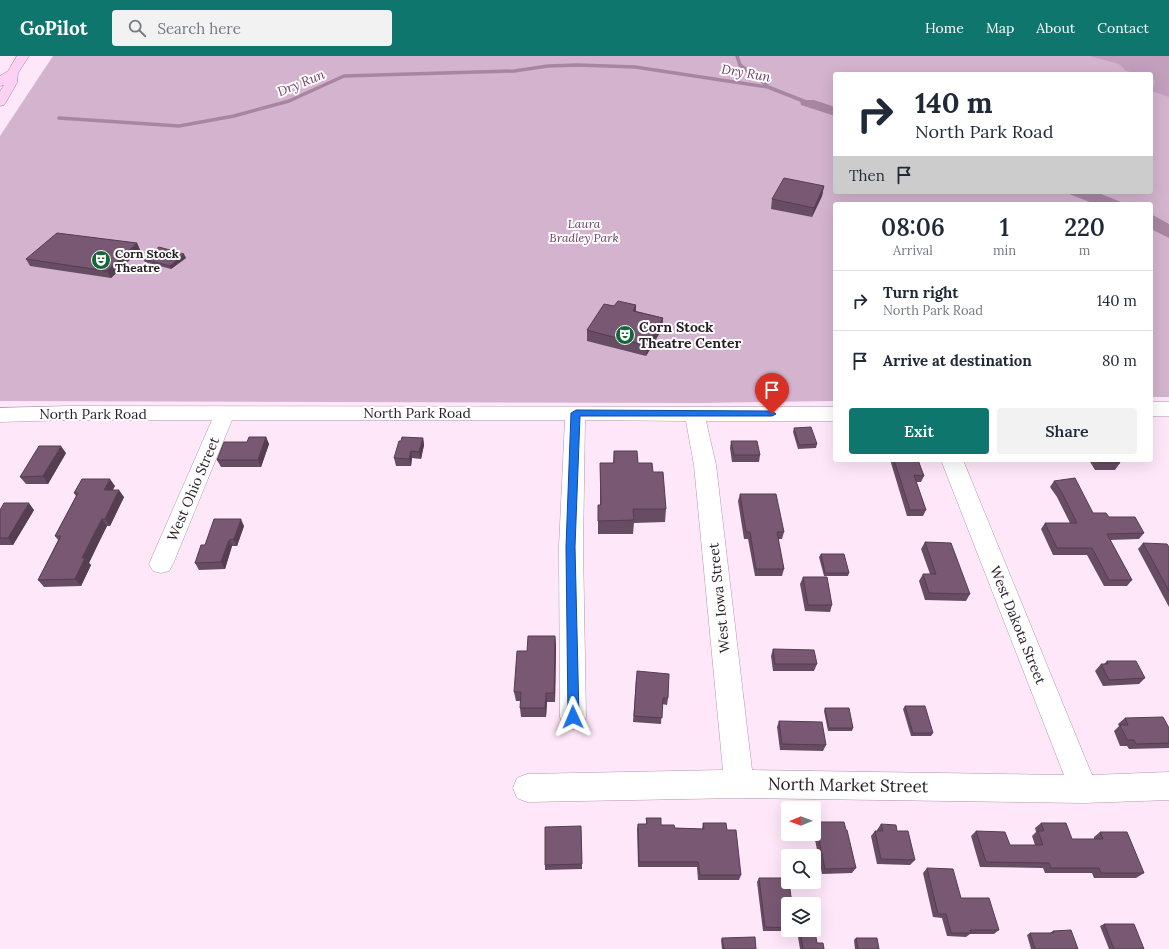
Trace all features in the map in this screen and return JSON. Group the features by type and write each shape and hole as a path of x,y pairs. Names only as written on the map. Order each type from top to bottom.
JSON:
{"main road":[{"path":"0,82 12,73 21,59"},
{"path":"0,102 11,83 12,73"}],"street":[{"path":"1153,410 1169,409"},
{"name":"North Park Road","path":"1,417 70,413 833,414"},
{"path":"573,717 571,547 576,413"},
{"name":"West Iowa Street","path":"694,413 705,465 739,784"},
{"name":"West Ohio Street","path":"161,564 225,414"},
{"name":"West Dakota Street","path":"953,462 1084,790"},
{"name":"North Market Street","path":"527,788 739,784 1084,790 1169,786"}],"green space":[{"name":"Laura Bradley Park","path":"53,56 1169,56 1169,397 1153,397 1153,202 833,202 833,401 699,403 0,401 0,136"}],"shaded area":[{"path":"1090,56 1169,56 1169,97 1153,91 1155,81 1153,80 1153,72 1126,71 1119,64"},
{"name":"Dry Run","path":"800,100 814,100 833,106 833,115 801,105"},
{"path":"1069,194 1101,194 1121,202 1090,202"},
{"path":"1153,215 1169,224 1169,238 1153,230"}],"building":[{"path":"784,178 824,186 814,208 772,199"},
{"path":"57,233 137,243 107,271 26,259"},
{"path":"159,247 184,254 170,266 143,259"},
{"name":"Corn Stock Theatre Center","path":"618,301 636,305 633,311 663,318 647,346 587,330 604,304 614,306"},
{"path":"811,427 817,444 799,445 794,428"},
{"path":"249,437 266,437 258,460 217,460 224,442 247,442"},
{"path":"402,437 423,438 419,452 411,451 409,459 394,458 399,441 401,441"},
{"path":"731,441 757,441 760,455 734,455"},
{"path":"39,446 61,446 43,476 20,477"},
{"path":"614,451 637,451 638,463 652,463 653,472 663,472 666,509 633,509 634,520 598,521 598,505 601,505 600,463 614,463"},
{"path":"895,462 919,462 924,476 914,475 926,510 910,510"},
{"path":"1099,462 1120,463 1099,463"},
{"path":"1075,478 1093,513 1106,513 1109,517 1135,517 1144,533 1107,534 1132,580 1109,580 1092,548 1057,548 1045,523 1077,523 1061,491 1054,481"},
{"path":"82,479 110,479 104,490 119,490 105,519 102,519 82,558 85,558 75,579 38,580 61,536 55,536 78,493 74,493"},
{"path":"740,494 776,494 784,532 777,532 784,569 756,569 750,532 746,532"},
{"path":"4,503 29,503 8,538 0,538 0,510"},
{"path":"214,519 241,519 234,539 229,540 221,562 195,563 201,545 205,545"},
{"path":"925,542 951,543 970,594 929,593 923,574 936,574"},
{"path":"1143,543 1167,544 1169,547 1169,591"},
{"path":"821,554 844,554 849,573 825,573"},
{"path":"803,577 827,577 832,605 808,605"},
{"path":"528,636 555,636 554,693 546,693 545,708 520,708 521,692 514,692 517,651 527,651"},
{"path":"773,649 814,650 817,664 775,664"},
{"path":"1107,661 1136,661 1145,678 1109,680 1101,664 1108,664"},
{"path":"637,671 669,674 668,698 663,698 662,718 634,716"},
{"path":"905,706 925,706 933,733 913,733"},
{"path":"825,708 849,708 853,728 829,728"},
{"path":"1163,717 1169,728 1169,743 1136,744 1134,740 1127,740 1120,725 1128,725 1125,718"},
{"path":"779,721 822,722 826,745 782,744"},
{"path":"646,818 661,818 661,825 674,825 675,828 704,829 703,823 726,823 727,830 736,830 741,875 700,875 698,862 639,862 638,824 647,824"},
{"path":"821,822 844,822 856,868 825,869 819,841 821,841"},
{"path":"1041,823 1066,823 1072,839 1103,839 1100,832 1127,832 1144,873 1101,873 1099,868 1051,868 1049,863 986,862 976,831 1005,832 1010,845 1043,845 1038,831 1044,831"},
{"path":"881,824 896,825 897,831 908,831 915,860 881,859 875,831 883,831"},
{"path":"581,826 582,864 545,865 545,827"},
{"path":"927,868 953,869 961,898 989,898 999,930 970,930 971,933 951,933 946,914 938,914"},
{"path":"759,878 781,878 781,889 790,889 791,897 781,897 781,928 765,927"},
{"path":"1104,924 1134,924 1144,949 1114,949"},
{"path":"1071,930 1078,949 1035,949 1030,933 1054,933 1053,931"},
{"path":"755,937 756,949 724,949 722,938"},
{"path":"801,937 816,937 817,943 823,943 824,949 803,949"},
{"path":"856,938 877,938 879,949 858,949"}],"waterway":[{"path":"737,56 740,65 767,85"},
{"name":"Dry Run","path":"59,118 179,126 234,116 289,101 344,76 514,71 548,66 578,65 635,67 768,87 806,102"}],"place":[{"name":"Corn Stock Theatre","path":"101,260"},
{"name":"Corn Stock Theatre Center","path":"625,335"}],"route":[{"path":"573,717 571,547 576,413 772,414"}]}
